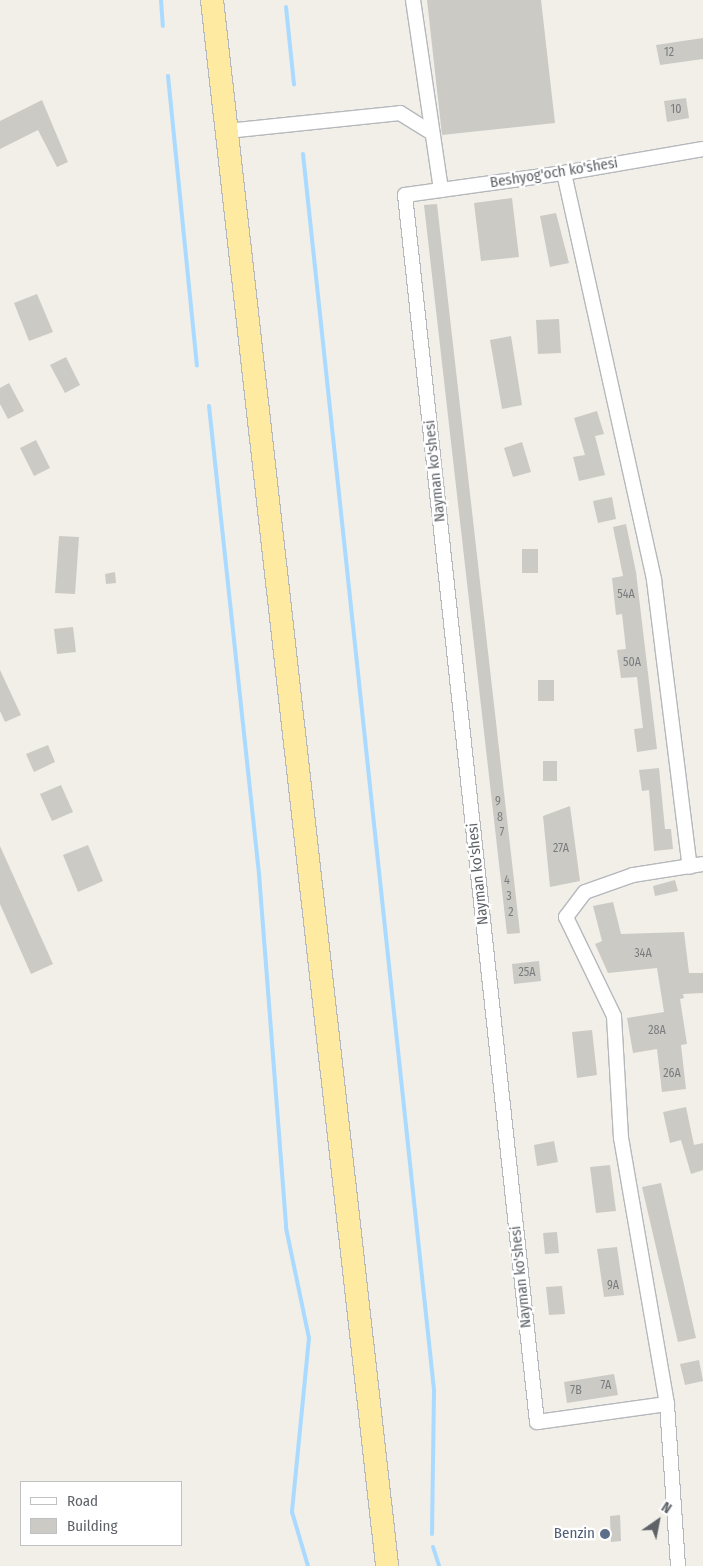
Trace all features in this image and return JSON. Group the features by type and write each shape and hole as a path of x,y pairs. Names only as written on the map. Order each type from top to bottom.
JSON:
{"highway":[{"path":"212,0 386,1566"}],"street":[{"path":"413,0 441,190"},
{"path":"227,131 400,112 432,133"},
{"name":"Beshyog'och ko'shesi","path":"406,195 564,173 703,149"},
{"path":"564,173 654,580 697,866 633,875 585,892 566,917 614,1016 621,1138 668,1404 678,1566"},
{"name":"Nayman ko'shesi","path":"406,195 537,1422 668,1404"}],"building":[{"path":"427,0 541,0 555,123 442,135"},
{"path":"703,38 703,59 660,65 656,45"},
{"path":"686,98 689,118 667,122 664,101"},
{"path":"42,100 68,162 57,167 38,130 0,149 0,121"},
{"path":"512,198 519,257 481,261 474,203"},
{"path":"437,204 520,933 507,934 424,205"},
{"path":"556,213 569,263 550,267 540,216"},
{"path":"37,294 53,332 29,341 14,303"},
{"path":"559,319 561,353 538,354 536,320"},
{"path":"511,336 522,405 502,409 490,340"},
{"path":"66,357 80,385 65,393 50,365"},
{"path":"9,383 24,411 8,419 0,404 0,388"},
{"path":"597,411 604,434 595,436 605,475 579,481 573,457 585,455 574,418"},
{"path":"36,440 50,468 34,476 20,448"},
{"path":"522,442 531,472 513,477 504,448"},
{"path":"612,497 616,519 598,523 593,501"},
{"path":"626,524 636,572 657,749 637,752 634,729 643,728 637,677 621,678 617,650 626,649 622,614 616,615 612,578 623,576 613,527"},
{"path":"59,536 79,537 75,594 55,593"},
{"path":"522,549 538,549 538,573 522,573"},
{"path":"115,572 116,583 106,584 105,574"},
{"path":"73,627 76,652 57,654 54,629"},
{"path":"0,670 21,715 5,722 0,711"},
{"path":"538,680 554,680 554,701 538,701"},
{"path":"48,745 55,762 34,772 26,754"},
{"path":"543,761 557,761 557,781 543,781"},
{"path":"659,768 665,829 671,829 673,849 654,851 649,790 642,791 639,770"},
{"path":"61,785 73,812 52,821 40,794"},
{"path":"570,806 580,881 550,887 543,816"},
{"path":"88,845 103,881 78,892 63,855"},
{"path":"0,846 53,964 31,974 0,904"},
{"path":"675,880 678,891 655,896 653,886"},
{"path":"613,902 621,934 684,932 689,973 703,973 703,993 683,994 684,998 680,999 687,1044 681,1045 686,1089 662,1092 657,1049 633,1053 627,1018 664,1012 657,968 608,973 595,944 602,941 593,906"},
{"path":"539,961 541,981 514,984 512,964"},
{"path":"592,1030 597,1075 577,1078 572,1032"},
{"path":"686,1107 694,1145 703,1143 703,1170 691,1174 681,1140 670,1143 663,1112"},
{"path":"554,1141 558,1162 537,1166 534,1145"},
{"path":"610,1165 616,1211 596,1213 590,1167"},
{"path":"661,1183 696,1338 678,1342 642,1187"},
{"path":"557,1232 559,1253 545,1254 543,1233"},
{"path":"617,1247 624,1295 604,1297 597,1249"},
{"path":"562,1286 565,1314 549,1315 546,1287"},
{"path":"699,1360 703,1381 685,1385 680,1364"},
{"path":"614,1374 618,1395 567,1403 564,1382"},
{"path":"620,1515 621,1541 611,1542 610,1516"}],"waterway":[{"path":"161,0 163,26"},
{"path":"286,7 294,85"},
{"path":"168,76 197,366"},
{"path":"303,154 434,1391 432,1534"},
{"path":"209,406 259,874 286,1228 309,1338 292,1512 308,1566"},
{"path":"433,1547 439,1566"}],"place":[{"name":"Benzin","path":"605,1534"}]}
